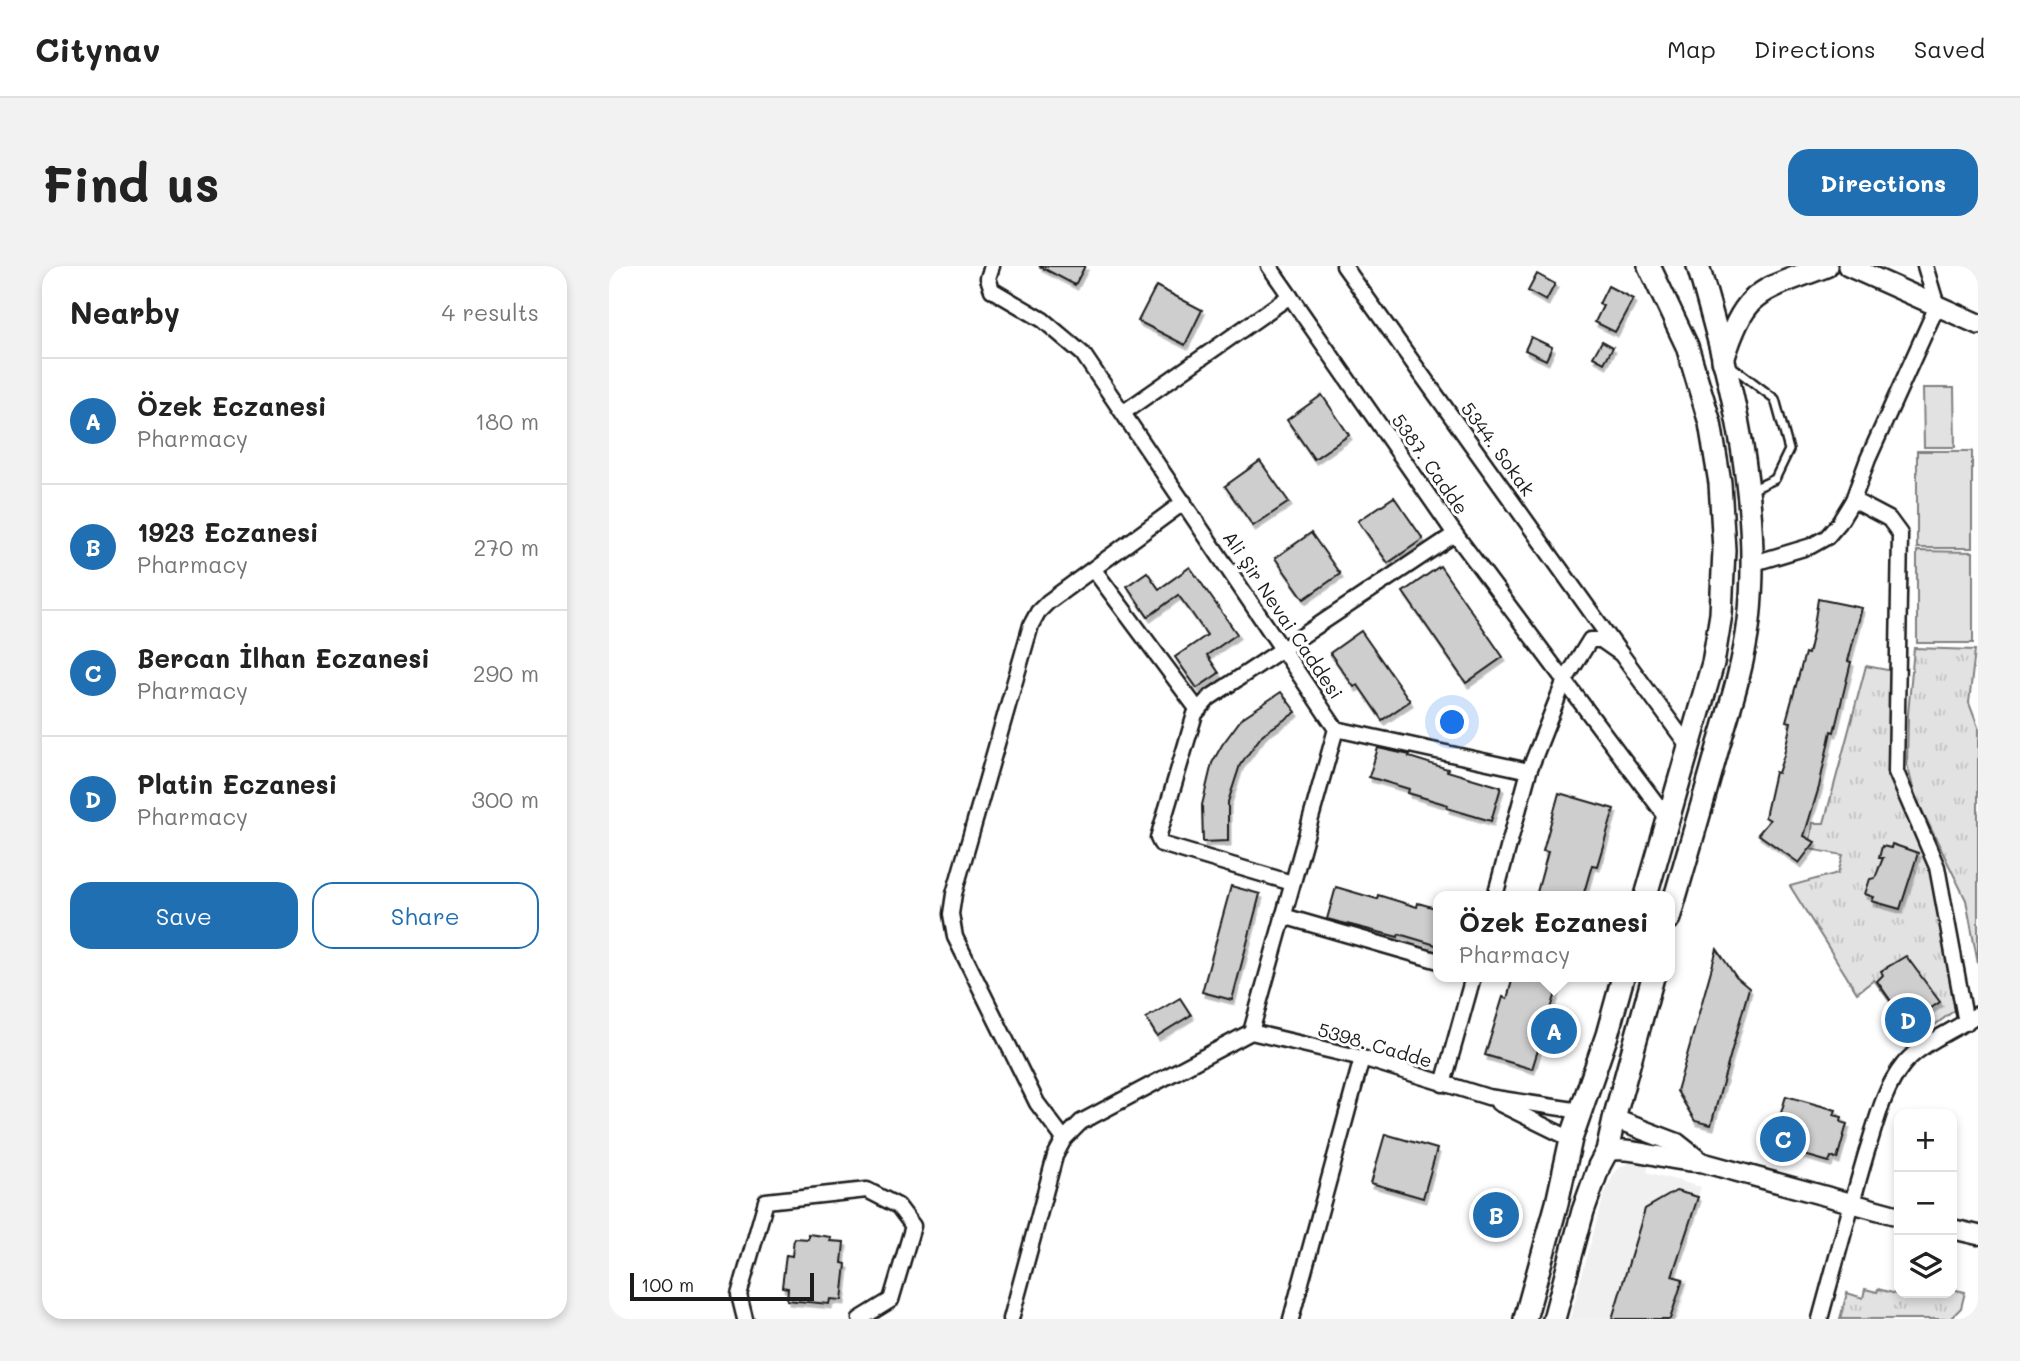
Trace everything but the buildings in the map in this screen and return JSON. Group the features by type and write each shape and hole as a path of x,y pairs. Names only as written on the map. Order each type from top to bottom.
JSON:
{"main road":[{"path":"1675,897 1740,673 1749,621 1749,491 1741,437 1698,266"},
{"path":"1723,360 1734,327 1754,297 1779,283 1826,266"},
{"path":"1848,266 1978,324"},
{"path":"1647,891 1707,686 1718,637 1724,569 1723,508 1712,436 1699,383 1682,334 1653,270"},
{"path":"1525,1319 1557,1203 1571,1139 1607,1035 1622,982"},
{"path":"1554,1319 1583,1211 1607,1151 1652,982"},
{"path":"1581,1111 1614,1119"},
{"path":"1571,1139 1587,1149 1607,1151"}],"street":[{"name":"Ali Şir Nevai Caddesi","path":"992,266 988,278 992,290 1043,320 1083,354 1336,729 1251,1032"},
{"name":"5387. Cadde","path":"1269,266 1455,534 1668,820"},
{"name":"5344. Sokak","path":"1344,266 1689,747"},
{"path":"1751,564 1811,546 1827,537 1853,500 1868,459 1937,306 1925,266"},
{"path":"1124,412 1290,296"},
{"path":"1820,1319 1851,1204 1881,1108 1903,1065 1914,1054 1972,1019 1937,867 1896,772 1900,534 1889,519 1853,500"},
{"path":"1064,1139 1037,1103 955,937 951,914 954,894 1031,625 1038,612 1184,502"},
{"path":"1292,884 1161,844 1158,838 1191,724 1198,710 1209,698 1455,534"},
{"path":"1094,570 1198,710"},
{"path":"1496,891 1529,771 1564,682 1590,640 1601,640 1621,654"},
{"path":"1336,729 1529,771"},
{"path":"1283,916 1433,959"},
{"path":"1443,1084 1472,982"},
{"path":"1011,1319 1055,1156 1064,1139 1081,1122 1251,1032"},
{"name":"5398. Cadde","path":"1251,1032 1362,1058 1488,1097 1581,1111"},
{"path":"1291,1319 1362,1058"},
{"name":"5398. Cadde","path":"1488,1097 1571,1139"},
{"path":"1614,1119 1677,1143 1701,1162"},
{"path":"1607,1151 1626,1151 1683,1162 1701,1162 1894,1215"},
{"path":"745,1319 739,1295 766,1201 867,1190 898,1206 913,1226 891,1300 860,1319"},
{"path":"1957,1230 1978,1236"}],"lane":[{"path":"1723,360 1775,399 1790,450 1775,479 1749,491"}],"shaded area":[{"path":"1630,1162 1649,1165 1647,1172 1701,1187 1673,1276 1689,1280 1678,1319 1570,1319 1604,1195 1615,1171"}],"green space":[{"path":"1923,388 1954,388 1955,447 1924,447"},
{"path":"1917,451 1972,451 1972,548 1917,548"},
{"path":"1917,551 1973,552 1973,643 1917,643"},
{"path":"1914,648 1975,650 1969,703 1978,727 1978,964 1966,900 1915,796 1907,764"},
{"path":"1866,666 1893,671 1892,771 1899,797 1929,862 1955,1010 1917,1038 1874,980 1857,993 1790,886 1838,873 1843,855 1809,849 1813,823 1824,823"},
{"path":"1865,1289 1877,1292 1878,1289 1894,1293 1894,1298 1957,1298 1957,1290 1965,1292 1961,1308 1950,1319 1840,1319 1847,1293 1863,1298"}],"place":[{"name":"Platin Eczanesi","path":"1908,1020"},
{"name":"Özek Eczanesi","path":"1554,1031"},
{"name":"Bercan İlhan Eczanesi","path":"1783,1139"},
{"name":"1923 Eczanesi","path":"1496,1215"}]}
